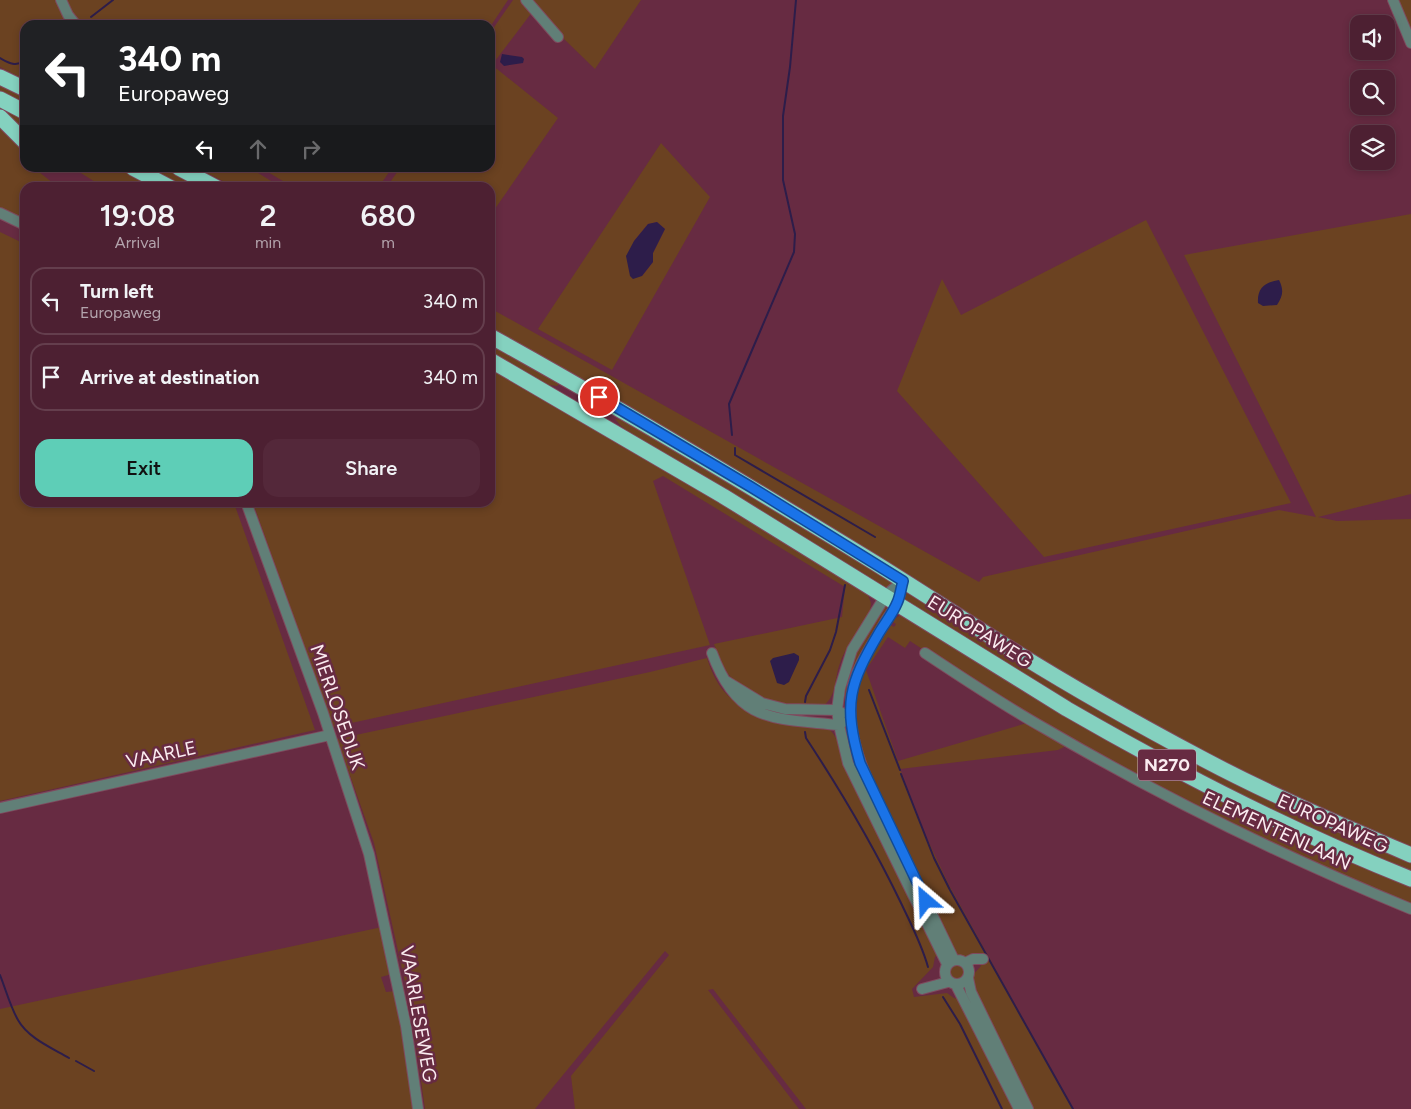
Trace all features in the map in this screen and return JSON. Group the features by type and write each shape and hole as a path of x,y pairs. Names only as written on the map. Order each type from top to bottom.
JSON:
{"highway":[{"path":"0,77 20,87"},
{"path":"0,99 20,109"},
{"path":"0,117 20,137"},
{"path":"141,172 160,182"},
{"path":"186,172 205,182"},
{"name":"EUROPAWEG","path":"495,339 734,477 1011,650 1158,735 1314,814 1411,855"},
{"name":"EUROPAWEG","path":"495,363 679,469 1067,709 1159,761 1273,819 1411,879"}],"street":[{"path":"62,0 72,20"},
{"path":"526,0 558,37"},
{"path":"1393,0 1411,43"},
{"path":"0,213 20,223"},
{"name":"MIERLOSEDIJK","path":"248,507 330,735 369,854 385,926"},
{"path":"903,581 892,599 861,663 852,693 850,716 853,741 860,763 950,972 965,982 967,970"},
{"path":"892,599 852,650 845,670 837,710 848,763 1018,1109"},
{"path":"712,653 724,680 734,695 757,713 778,718 839,725 850,716"},
{"name":"ELEMENTENLAAN","path":"925,653 1042,727 1198,813 1328,874 1411,909"},
{"path":"724,680 762,703 784,709 837,710 850,716"},
{"name":"VAARLE","path":"0,808 330,735"},
{"name":"VAARLESEWEG","path":"385,926 406,1026 418,1109"},
{"path":"950,972 960,960 967,970 971,992 1028,1109"}],"shaded area":[{"path":"0,0 508,0 495,20 20,20 20,77 0,67"},
{"path":"513,0 641,0 595,69 564,39 536,7 495,61 495,26"},
{"path":"1397,0 1411,0 1411,34"},
{"path":"502,54 522,57 524,59 523,63 504,66 500,62"},
{"path":"495,67 558,118 495,209 495,182 390,182 397,172 495,172"},
{"path":"0,79 20,89 20,105 0,95"},
{"path":"0,107 20,117 20,132 0,113"},
{"path":"0,119 20,142 20,172 39,172 52,182 20,182 20,218 0,208"},
{"path":"661,143 710,197 612,370 538,329","holes":["657,222 665,229 653,253 653,262 642,276 634,241 648,224"]},
{"path":"79,172 126,172 146,182 95,182"},
{"path":"150,172 180,172 200,182 170,182"},
{"path":"204,172 257,172 273,182 225,182"},
{"path":"268,172 389,172 382,182 285,182"},
{"path":"1411,214 1411,494 1318,517 1337,521 1411,519 1411,848 1258,779 1171,735 1062,672 706,452 495,330 495,311 979,582 983,577 1279,510 1316,517 1184,255"},
{"path":"1146,220 1291,503 1044,557 897,391 942,279 961,315"},
{"path":"657,222 665,229 653,253 653,262 642,276 633,279 630,276 626,256 634,241 648,224"},
{"path":"0,232 20,242 20,507 235,507 315,730 0,801"},
{"path":"1279,280 1282,293 1277,305 1263,306 1258,303 1259,293 1263,287 1270,282"},
{"path":"495,342 559,384 557,386 544,383 542,385 495,358"},
{"path":"495,371 703,492 868,595 871,603 870,611 842,658 833,692 828,702 824,705 775,705 737,684 721,662 714,644 842,617 845,587 663,476 653,481 710,645 333,727 254,507 495,507"},
{"path":"615,419 631,423 893,582 887,591 627,434 627,431"},
{"path":"906,592 997,650 1411,860 1411,874 1335,842 1120,734 901,600"},
{"path":"883,606 887,608 860,654 846,696 843,696 852,660"},
{"path":"899,616 905,616 1026,692 1182,782 1279,828 1411,886 1411,906 1184,803 971,681 910,641 905,648 888,637 866,670 898,761 1027,723 1068,745 1058,750 900,769 923,830 949,885 1073,1109 1030,1109 971,987 972,976 981,966 975,957 964,958 957,955 877,798 856,737 855,693 863,666 889,624 894,627 896,624 891,621"},
{"path":"794,653 799,656 799,660 789,682 784,685 777,683 770,661 773,658"},
{"path":"707,658 711,670 722,689 728,696 744,707 788,725 824,727 834,735 850,777 939,953 935,957 933,967 912,989 914,997 947,993 959,999 1017,1109 806,1109 713,989 708,990 799,1109 575,1109 571,1076 669,955 665,951 535,1109 425,1109 411,1009 374,843 337,739"},
{"path":"382,927 392,974 381,977 386,992 396,991 417,1109 0,1109 0,1009"},
{"path":"953,965 959,965 964,970 962,979 953,981 948,976 948,970"}],"waterway":[{"path":"91,17 113,0"},
{"path":"732,435 729,404 794,252 795,234 783,180 783,116 796,0"},
{"path":"0,58 9,63 20,63"},
{"path":"735,448 735,455 875,537"},
{"path":"805,702 806,696 830,650 836,632 845,585"},
{"path":"869,690 900,770"},
{"path":"805,732 806,738 844,798 879,860 916,935 928,967"},
{"path":"901,774 934,858 950,890 1073,1109"},
{"path":"0,975 13,1009 22,1026 41,1042 69,1058"},
{"path":"943,997 960,1024 1002,1109"},
{"path":"76,1061 94,1071"}],"route":[{"path":"599,397 751,487 903,581 898,603 861,663 852,693 850,716 853,741 860,763 926,901"}]}
